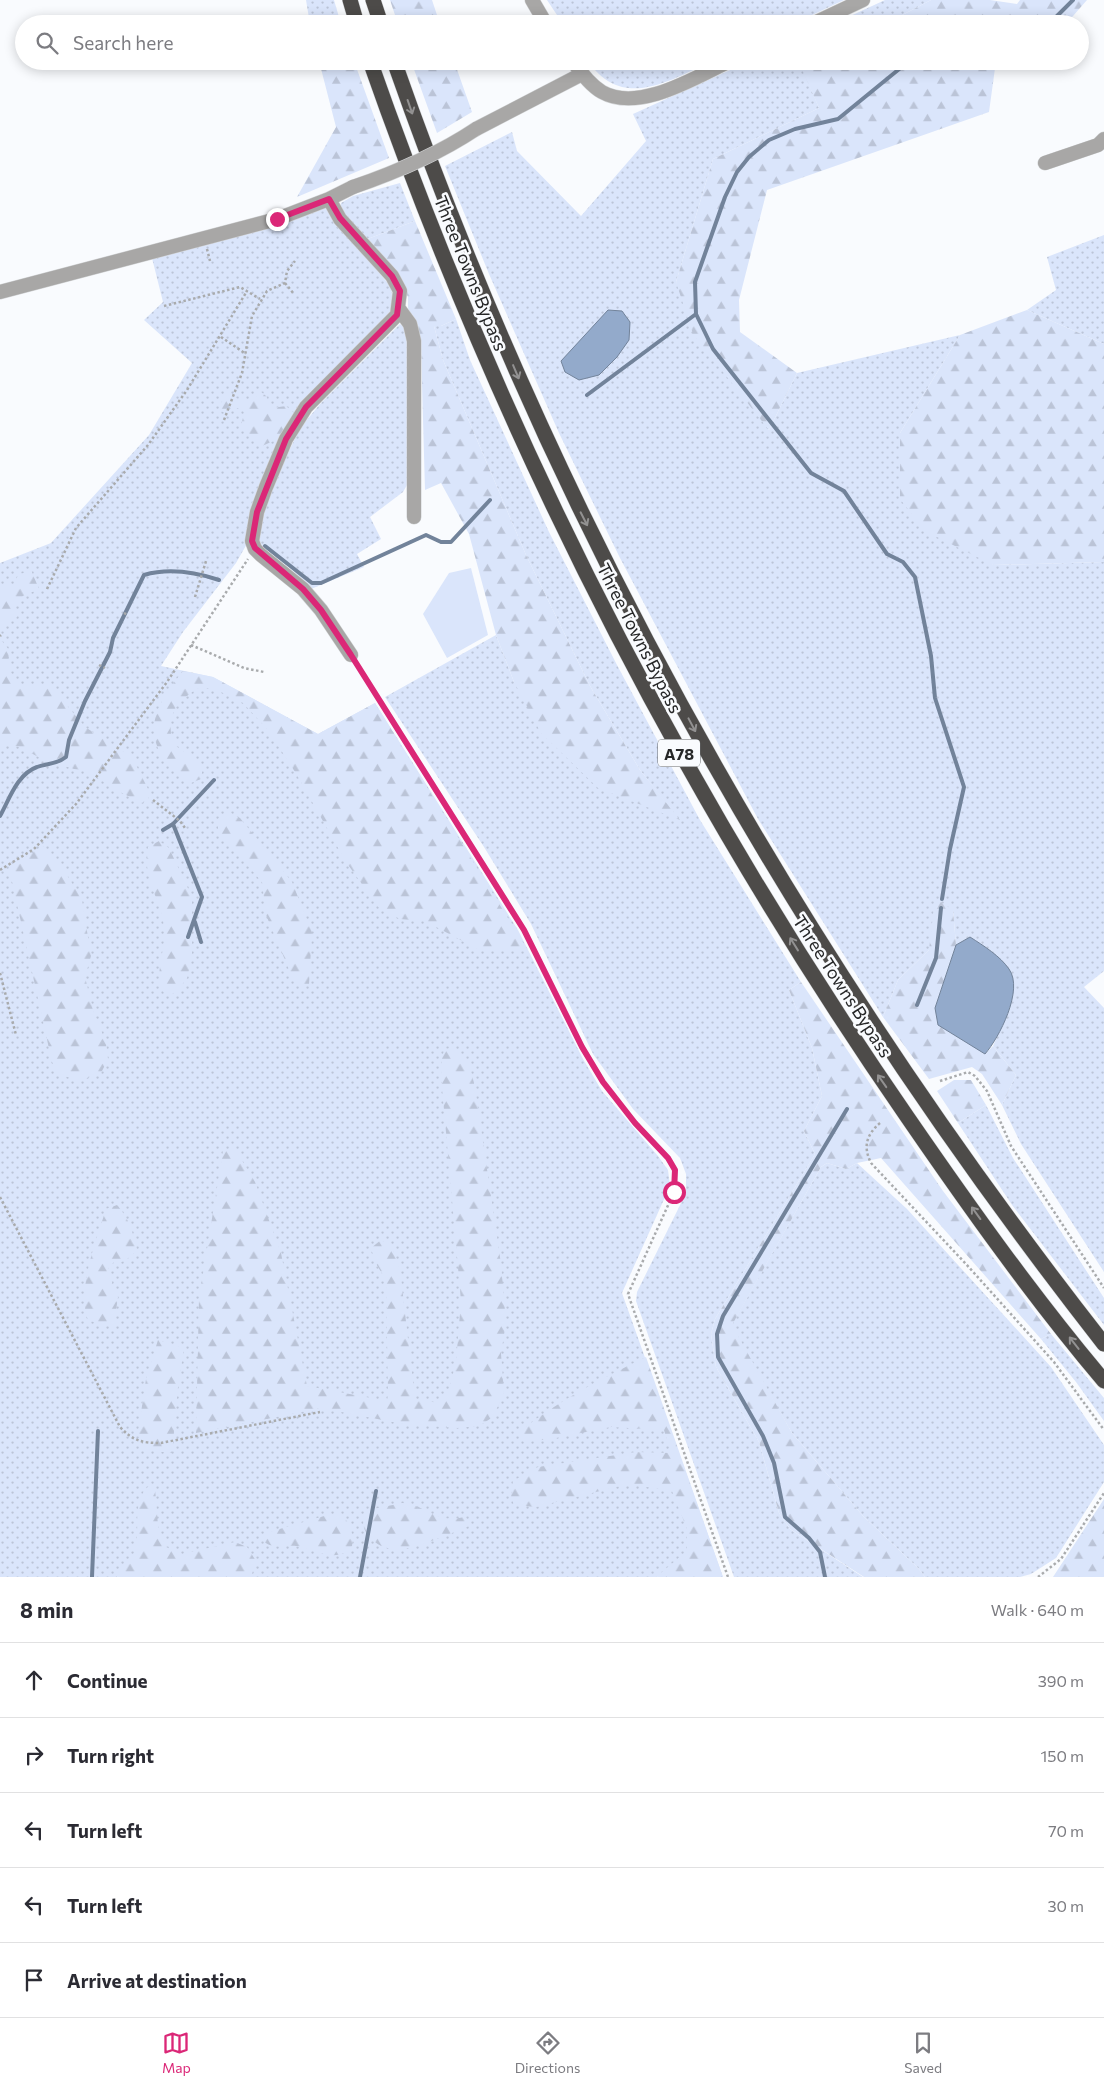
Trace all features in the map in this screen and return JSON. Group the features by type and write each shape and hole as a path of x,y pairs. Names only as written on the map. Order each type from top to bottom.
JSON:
{"highway":[{"path":"350,0 354,15"},
{"path":"373,0 378,15"},
{"name":"Three Towns Bypass","path":"373,70 446,266 498,388 605,614 681,757 773,912 859,1047 948,1175 1104,1381"},
{"name":"Three Towns Bypass","path":"397,70 466,254 522,386 568,486 630,610 703,746 792,899 877,1032 1022,1239 1104,1344"}],"street":[{"path":"532,0 541,15"},
{"path":"831,15 863,0"},
{"path":"579,70 592,85 604,93 638,99 679,85 711,70"},
{"path":"0,292 268,222 329,199 353,187 395,173 445,150 476,129 582,74"},
{"path":"1045,163 1098,145 1104,139"},
{"path":"329,199 340,218 392,276 400,291 399,309 397,315 306,407 286,439 257,512 252,541 255,548 303,589 321,610 351,655"},
{"path":"399,309 410,324 414,341 414,517"}],"path":[{"path":"294,294 285,283 287,271 295,261"},
{"path":"224,420 242,373 249,325 260,300 267,291 285,283"},
{"path":"164,306 240,287 260,300"},
{"path":"48,589 76,528 148,445 187,390 247,291"},
{"path":"221,337 246,354"},
{"path":"0,870 34,849 76,804 167,682 255,548"},
{"path":"196,597 205,562"},
{"path":"124,613 128,614"},
{"path":"191,644 244,668 264,672"},
{"path":"351,655 524,930 582,1047 603,1082 635,1123 668,1158 675,1170 674,1192 628,1294 728,1577"},
{"path":"99,665 105,668"},
{"path":"154,800 180,820 185,828"},
{"path":"0,972 16,1035"},
{"path":"940,1081 968,1072 980,1080 1011,1146 1104,1288"},
{"path":"880,1123 869,1135 866,1143 866,1152 871,1163 966,1264 1054,1362 1104,1430"},
{"path":"0,1197 120,1427 130,1438 141,1443 161,1443 320,1412"},
{"path":"1038,1577 1061,1559 1104,1493"}],"green space":[{"path":"306,0 334,0 338,15 308,15"},
{"path":"390,0 432,0 437,15 395,15"},
{"path":"547,0 844,0 812,15 557,15"},
{"path":"885,0 931,0 902,15 852,15"},
{"path":"931,0 990,0 1017,4 1020,0 1087,0 1074,15 902,15"},
{"path":"321,70 357,70 389,158 297,197 336,127"},
{"path":"414,70 457,70 472,112 437,133"},
{"path":"596,70 692,70 663,83 647,87 631,88 616,85 601,76"},
{"path":"730,70 803,70 819,108 713,159 676,282 769,430 797,373 960,335 900,433 993,565 1104,562 1104,971 1084,987 1104,1008 1104,1272 1021,1144 1002,1105 1016,1075 993,1046 1010,1008 970,937 956,945 953,910 929,950 898,980 883,1017 758,819 620,558 559,433 489,274 445,166 512,132 517,151 581,216 646,141 633,114"},
{"path":"802,70 995,70 989,112 767,190 739,300 740,332 797,373 769,430 693,334 676,282 713,159 819,108"},
{"path":"400,183 415,221 365,240 340,211 341,203 353,196"},
{"path":"325,206 391,287 393,303 390,314 297,408 286,425 252,504 248,542 236,563 183,632 161,666 213,677 318,734 375,703 518,930 583,1059 602,1091 668,1170 670,1186 622,1293 723,1577 0,1577 0,563 51,543 149,435 192,363 144,320 163,302 152,258"},
{"path":"415,221 456,319 441,326 434,326 443,360 526,555 590,686 640,770 680,820 598,788 541,733 514,682 496,635 469,534 441,483 425,490 421,349 408,308 408,297 400,281 365,240"},
{"path":"1104,235 1104,344 1027,310 1056,290 1047,257"},
{"path":"1027,310 1104,344 1104,562 993,565 925,531 900,499 900,433 960,335"},
{"path":"456,319 470,360 549,532 617,665 700,820 801,982 789,990 812,1048 822,1096 804,1131 815,1154 715,1319 711,1334 716,1367 759,1442 779,1513 790,1529 863,1577 734,1577 636,1301 637,1292 686,1193 686,1174 680,1158 633,1109 593,1054 531,924 484,847 385,697 496,635 514,682 679,820 640,770 590,686 526,555 443,360 434,326 441,326"},
{"path":"400,324 404,327 407,338 411,478 403,492 370,517 381,539 357,554 364,567 311,589 291,569 261,546 257,536 269,493 300,428 321,403"},
{"path":"261,392 266,396 272,408 286,406 294,413 280,438 262,446 241,426 243,410 238,408 225,413 221,411 220,404 227,395 241,400 249,400"},
{"path":"471,568 488,635 447,658 423,614 449,573"},
{"path":"31,570 39,589 23,596 14,606 18,611 17,617 0,628 0,590 4,585 14,585 18,575"},
{"path":"2,641 9,650 10,669 15,680 26,686 50,685 85,727 132,757 150,793 148,800 142,803 85,770 74,769 42,759 20,747 0,744 0,642"},
{"path":"183,671 213,677 318,734 375,703 527,949 479,950 425,921 400,919 380,909 346,862 297,775 268,730 243,703 213,688 196,689 178,703 170,720 171,734 176,746 203,766 201,779 191,783 177,772 164,759 157,747 154,723 157,712 168,691"},
{"path":"227,811 240,818 292,882 312,932 309,984 296,986 266,915 262,882 218,831 218,819"},
{"path":"159,841 169,848 192,897 192,959 187,978 179,989 171,995 165,994 161,988 160,971 165,934 162,915 147,869 148,847"},
{"path":"43,846 64,870 82,900 91,956 85,977 93,1010 106,1043 108,1059 101,1073 79,1081 59,1074 52,1062 9,868"},
{"path":"935,898 953,910 956,945 935,1008 985,1054 993,1046 1016,1075 1002,1105 982,1074 972,1067 929,1079 883,1017 898,980 929,950"},
{"path":"801,982 943,1191 1051,1334 1041,1339 881,1158 857,1163 846,1169 827,1163 821,1167 732,1325 792,1433 863,1516 918,1568 925,1577 864,1577 790,1529 779,1513 759,1442 716,1367 711,1334 715,1319 815,1154 804,1131 822,1096 812,1048 789,990"},
{"path":"453,1048 466,1060 474,1082 501,1264 506,1322 501,1354 504,1393 493,1417 479,1426 457,1428 403,1424 321,1408 196,1433 199,1298 223,1151 235,1149 255,1182 281,1253 307,1386 387,1401 386,1280 375,1262 371,1248 381,1240 392,1247 400,1270 415,1399 439,1403 448,1393 456,1362 461,1301 441,1076 442,1056 445,1049"},
{"path":"954,1080 971,1080 986,1105 958,1123 937,1091"},
{"path":"986,1105 1013,1158 1104,1298 1104,1325 1012,1205 958,1123"},
{"path":"827,1163 846,1169 857,1163 907,1209 1051,1367 1104,1445 1104,1482 1056,1558 1031,1574 1020,1577 925,1577 918,1568 863,1516 792,1433 731,1326 821,1167"},
{"path":"117,1205 128,1220 137,1250 124,1261 114,1262 107,1270 118,1297 114,1324 106,1326 88,1320 84,1294 89,1264 106,1209"},
{"path":"1051,1334 1104,1398 1104,1421 1076,1382 1041,1339"},
{"path":"158,1340 184,1348 178,1387 172,1453 146,1450 138,1433 146,1379"},
{"path":"646,1357 723,1577 656,1577 687,1551 687,1529 672,1491 628,1484 536,1507 514,1505 511,1496 513,1481 538,1467 636,1452 671,1453 664,1430 611,1427 551,1439 524,1442 518,1433 548,1411 596,1382"},
{"path":"152,1484 155,1488 158,1526 166,1547 182,1554 235,1542 247,1547 256,1561 251,1577 112,1577 131,1558 135,1550 141,1497"},
{"path":"1104,1499 1104,1577 1053,1577"},
{"path":"402,1503 411,1504 445,1518 464,1517 471,1524 427,1543 406,1548 395,1549 376,1543 364,1528 363,1522 367,1513 369,1510"},
{"path":"331,1514 343,1516 348,1523 352,1534 352,1546 346,1552 333,1555 296,1546 273,1546 262,1539 266,1533"}],"shaded area":[{"path":"608,310 622,311 630,322 629,340 617,357 599,375 579,380 565,372 561,361"},
{"path":"970,937 1001,960 1009,969 1013,978 1014,989 1008,1013 997,1037 985,1054 938,1025 935,1008 956,945"}],"waterway":[{"path":"1058,15 1073,0"},
{"path":"898,70 838,119 795,129 769,140 749,157 737,172 725,197 695,282 696,314 713,349 811,473 844,491 887,554 903,562 915,577 931,656 935,698 964,787 950,849 942,899"},
{"path":"587,395 696,314"},
{"path":"265,546 312,583 321,583 426,535 441,542 451,542 490,500"},
{"path":"0,816 14,788 24,775 30,770 55,763 66,757 69,740 85,701 110,652 113,638 144,575 172,571 201,575 219,580"},
{"path":"163,830 173,824 214,780"},
{"path":"173,824 202,897 188,937"},
{"path":"917,1005 936,958 941,908"},
{"path":"195,922 201,942"},
{"path":"825,1577 820,1552 809,1538 785,1517 774,1463 763,1436 718,1357 717,1334 723,1316 847,1109"},
{"path":"92,1577 98,1431"},
{"path":"360,1577 376,1491"}],"route":[{"path":"277,219 329,199 340,218 392,276 400,291 399,309 397,315 306,407 286,439 266,487 257,512 252,541 261,555 303,589 321,610 336,636 351,655 524,930 582,1047 603,1082 635,1123 668,1158 675,1170 674,1192"}]}
